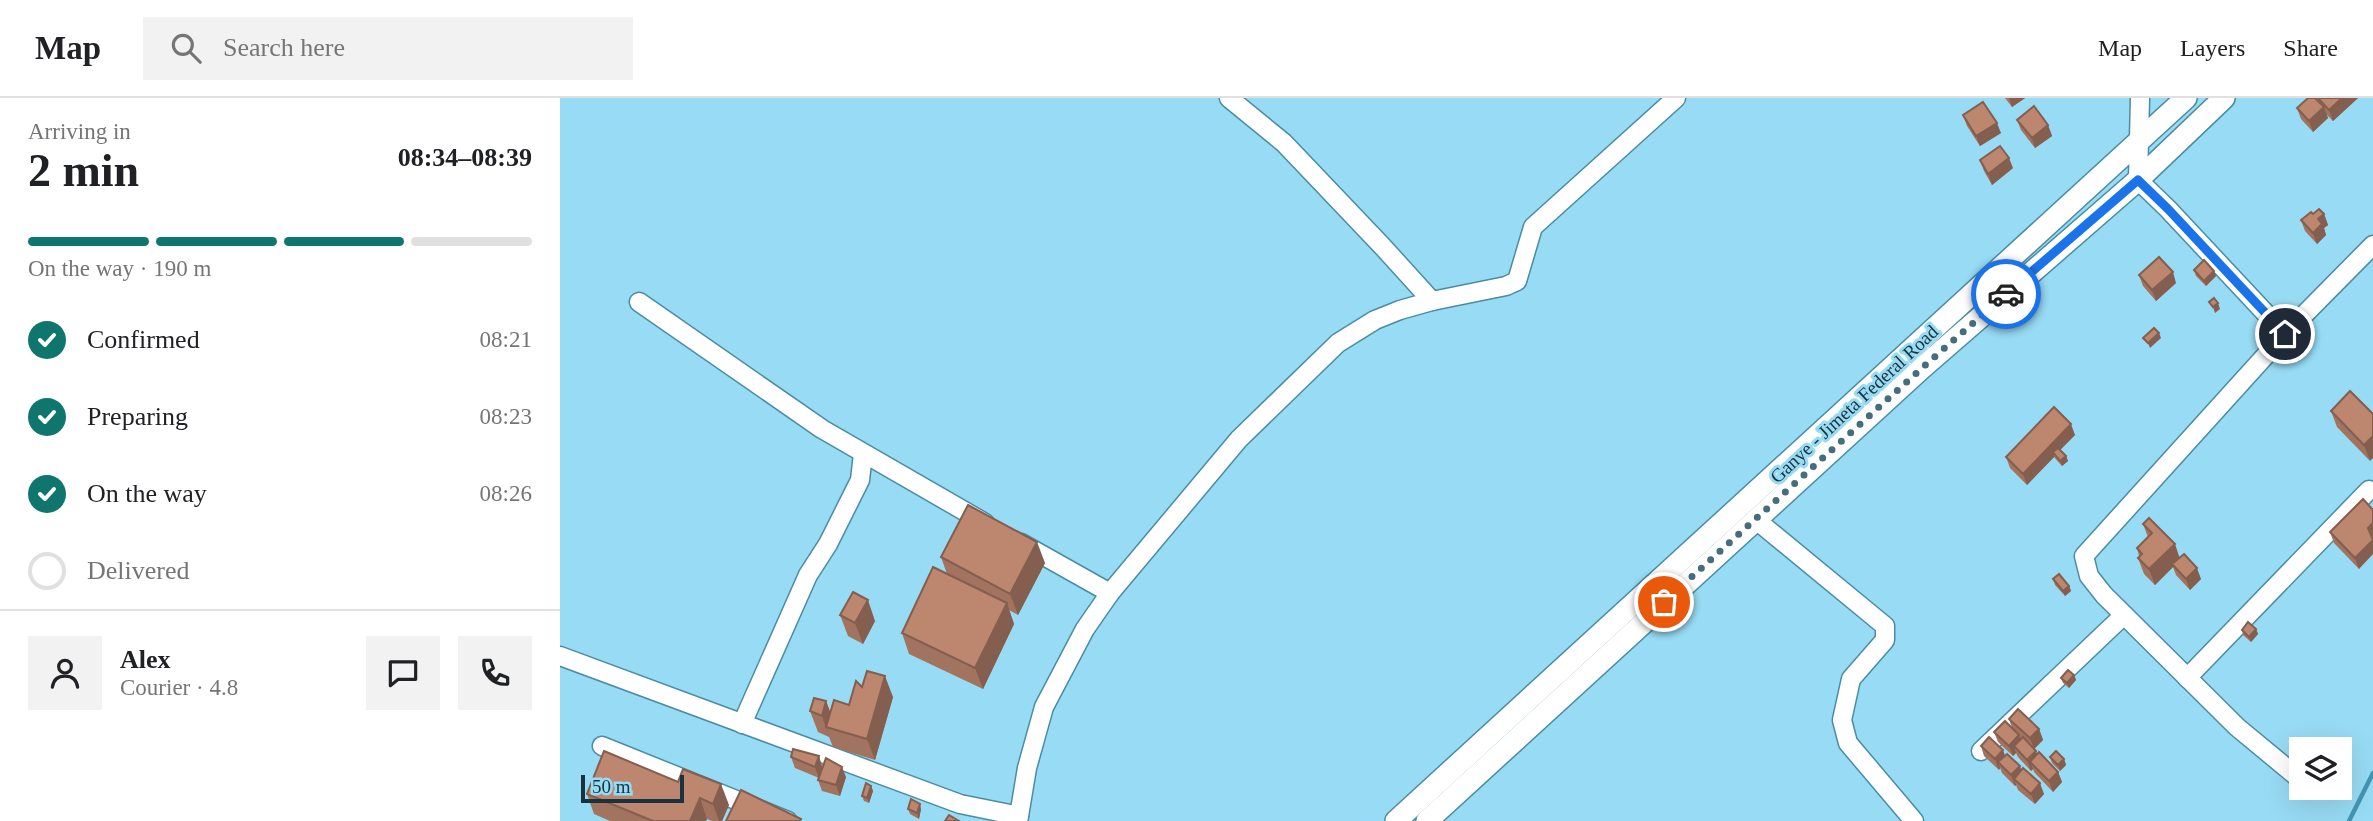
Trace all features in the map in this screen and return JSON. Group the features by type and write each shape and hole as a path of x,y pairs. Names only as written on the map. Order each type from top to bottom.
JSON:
{"main road":[{"name":"Ganye - Jimeta Federal Road","path":"1396,821 2186,98"},
{"name":"Ganye - Jimeta Federal Road","path":"1427,821 1755,519 1922,368 2138,180 2224,98"}],"street":[{"path":"1229,98 1284,144 1384,247 1432,301"},
{"path":"560,656 960,804 1019,818 1027,768 1044,707 1085,629 1110,593 1239,439 1338,343 1375,320 1432,301 1506,286 1517,281 1533,227 1676,98"},
{"path":"2140,98 2138,180 2285,334"},
{"path":"2289,770 2236,727 2104,596 2089,576 2084,556 2285,334 2373,246"},
{"path":"639,302 822,429 1110,593"},
{"path":"742,724 808,575 828,544 860,481 863,454"},
{"path":"2187,678 2369,490"},
{"path":"1755,519 1885,626 1885,640 1851,679 1842,720 1848,743 1914,821"},
{"path":"1981,751 2124,615"},
{"path":"601,746 788,821"}],"building":[{"path":"2308,98 2315,98 2324,107 2309,121 2297,108"},
{"path":"2318,98 2342,98 2329,110"},
{"path":"1983,102 1997,123 1976,136 1963,115"},
{"path":"2034,106 2048,125 2032,138 2017,120"},
{"path":"2000,146 2009,158 1988,174 1980,160"},
{"path":"2319,209 2324,214 2318,219 2322,224 2313,233 2301,220"},
{"path":"2159,257 2173,272 2152,290 2139,275"},
{"path":"2204,260 2214,271 2204,281 2194,270"},
{"path":"2214,298 2218,303 2213,307 2209,302"},
{"path":"2154,328 2159,333 2148,343 2143,338"},
{"path":"2350,391 2373,414 2373,436 2364,445 2331,411"},
{"path":"2054,407 2071,424 2023,474 2006,457"},
{"path":"2058,448 2066,456 2060,461 2053,452"},
{"path":"2363,499 2373,510 2373,523 2368,528 2373,540 2355,558 2330,532"},
{"path":"968,505 1037,542 1010,594 941,557"},
{"path":"2149,518 2175,544 2149,569 2138,558 2142,554 2137,548 2152,533 2143,524"},
{"path":"2184,554 2197,568 2186,579 2172,564"},
{"path":"933,567 1007,603 975,668 902,633"},
{"path":"2059,574 2069,586 2063,591 2053,579"},
{"path":"853,592 868,600 855,623 840,615"},
{"path":"2248,622 2256,629 2249,637 2242,630"},
{"path":"2068,670 2074,675 2067,683 2061,678"},
{"path":"867,671 885,676 867,739 826,727 834,700 849,705 856,681 862,687"},
{"path":"814,698 826,701 822,716 810,711"},
{"path":"2018,709 2039,729 2030,738 2009,719"},
{"path":"2005,721 2019,735 2009,746 1994,732"},
{"path":"1989,737 2003,750 1995,759 1981,746"},
{"path":"2023,737 2036,751 2027,760 2014,746"},
{"path":"793,749 819,756 815,767 791,757"},
{"path":"604,751 678,782 683,769 721,784 713,804 700,798 690,821 653,821 587,794"},
{"path":"2056,751 2064,759 2058,765 2050,757"},
{"path":"2039,752 2058,772 2049,781 2030,762"},
{"path":"2007,754 2020,766 2011,775 1998,762"},
{"path":"826,758 842,767 836,785 818,780"},
{"path":"2023,768 2040,783 2031,794 2014,779"},
{"path":"866,783 871,786 867,798 862,796"},
{"path":"741,790 801,819 800,821 726,821"},
{"path":"911,799 920,804 917,813 908,809"},
{"path":"949,815 959,821 945,821"}],"waterway":[{"path":"2349,821 2373,773"}],"way so far":[{"path":"1664,602 2006,294"}],"route":[{"path":"2006,294 2138,180 2285,334"}]}
